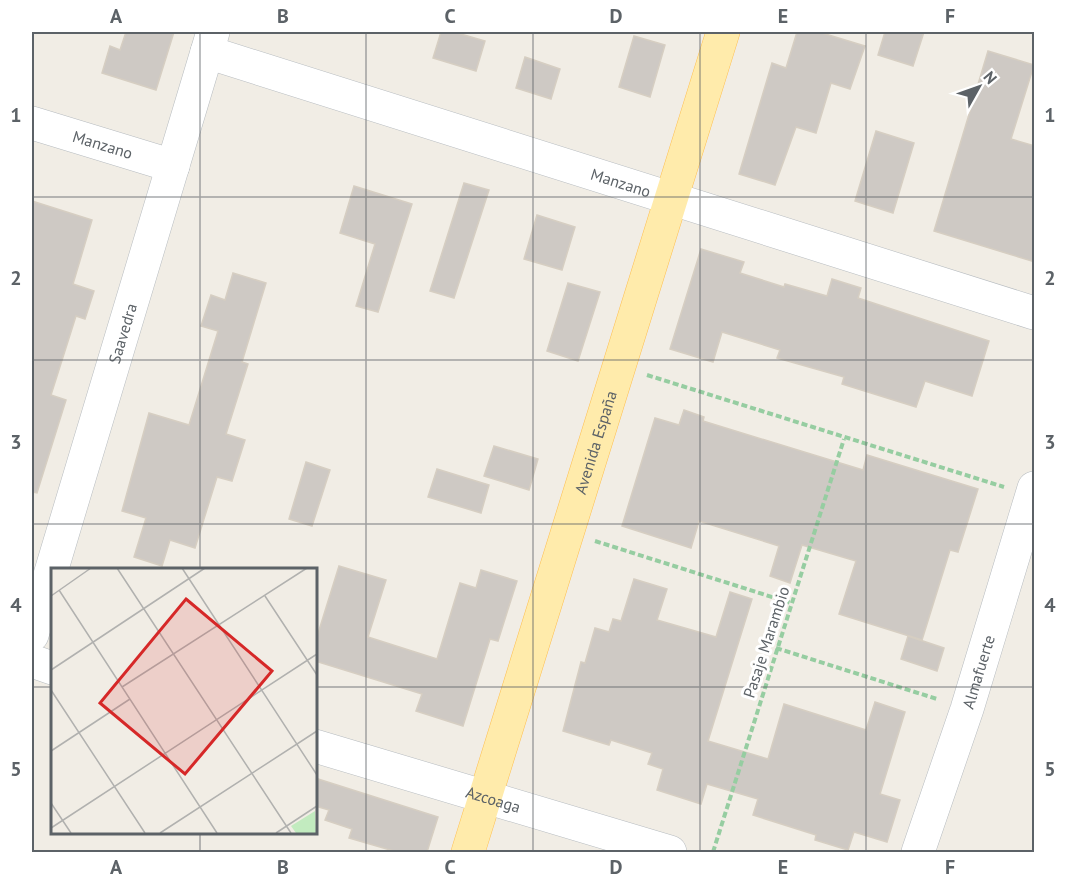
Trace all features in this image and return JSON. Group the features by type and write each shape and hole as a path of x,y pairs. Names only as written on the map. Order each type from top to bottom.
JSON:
{"main road":[{"name":"Avenida España","path":"468,852 621,367 723,32"}],"street":[{"name":"Manzano","path":"210,42 672,201 1035,313"},
{"name":"Saavedra","path":"52,568 210,42"},
{"name":"Manzano","path":"32,123 173,166"},
{"name":"Almafuerte","path":"918,852 967,709 1033,492"},
{"name":"Saavedra","path":"32,635 51,572"},
{"path":"32,661 51,668"},
{"name":"Azcoaga","path":"316,746 670,852"}],"path":[{"path":"621,367 844,438 1033,492"},
{"name":"Pasaje Marambio","path":"713,852 844,438"},
{"path":"568,532 791,603"},
{"path":"776,648 967,709"}],"building":[{"path":"126,32 174,32 156,90 102,73 110,46 120,50"},
{"path":"441,32 454,32 485,41 476,71 433,58"},
{"path":"797,32 819,32 865,46 850,89 831,83 816,133 796,127 775,185 739,174 772,63 786,68"},
{"path":"885,32 924,32 913,66 878,55"},
{"path":"634,36 665,45 650,97 619,87"},
{"path":"988,51 1034,65 1011,139 1035,146 1035,262 934,231"},
{"path":"525,57 560,69 551,99 516,88"},
{"path":"876,131 914,143 893,213 855,201"},
{"path":"464,183 489,190 454,298 430,291"},
{"path":"354,186 412,204 378,312 356,306 375,244 340,233"},
{"path":"32,201 92,220 73,284 94,291 85,319 76,316 51,395 66,400 37,493 32,492"},
{"path":"537,215 575,227 562,270 524,259"},
{"path":"701,249 744,262 740,273 784,287 785,284 827,296 832,279 861,288 858,298 989,341 972,396 925,381 916,407 842,384 844,377 777,358 780,350 722,332 713,362 670,349"},
{"path":"233,273 266,283 242,362 248,364 226,434 245,440 232,481 217,477 195,548 170,540 162,566 134,557 146,518 122,511 149,413 189,425 218,331 201,326 211,295 225,300"},
{"path":"568,283 600,292 578,361 547,351"},
{"path":"684,410 704,417 703,421 863,470 867,455 978,489 958,552 950,550 922,640 839,614 856,561 802,545 790,583 770,576 779,546 699,521 691,548 622,526 655,418 679,425"},
{"path":"494,446 538,459 529,490 484,476"},
{"path":"306,462 330,470 312,526 289,519"},
{"path":"437,469 489,485 481,513 428,497"},
{"path":"339,566 386,580 368,637 437,659 460,583 476,588 481,570 517,581 498,641 490,639 463,726 416,711 422,694 316,661 316,640"},
{"path":"634,579 667,589 657,620 716,637 730,592 752,599 708,741 768,759 784,704 866,730 875,702 905,712 880,794 900,800 887,842 854,832 848,850 815,840 816,835 753,815 758,799 707,784 701,804 657,790 663,769 648,764 652,753 611,740 609,745 563,731 581,662 585,663 595,628 609,632 613,619 621,621"},
{"path":"908,636 944,648 937,671 901,659"},
{"path":"316,778 438,817 427,852 397,852 349,838 352,829 325,820 329,810 316,806"}]}
